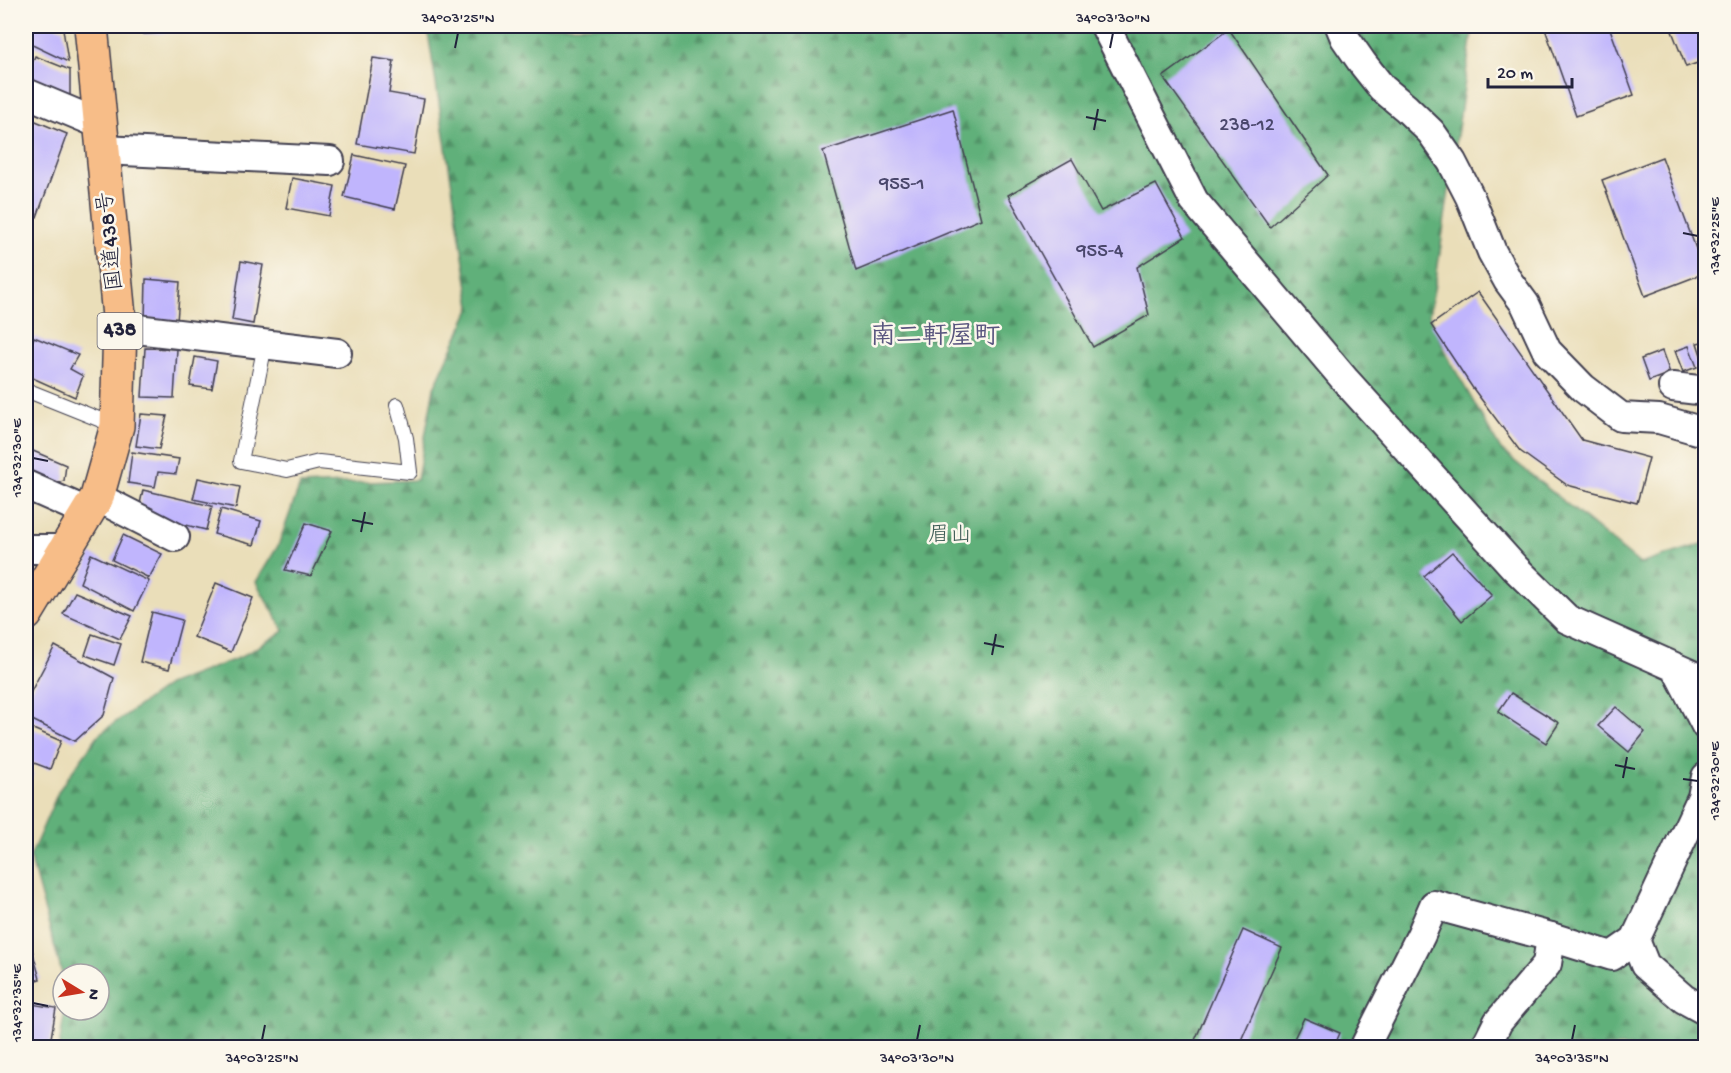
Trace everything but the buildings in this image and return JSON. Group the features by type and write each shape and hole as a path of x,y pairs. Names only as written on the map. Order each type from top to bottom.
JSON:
{"highway":[{"name":"国道438号","path":"26,614 92,504 117,426 120,327 91,26"}],"street":[{"path":"1105,26 1194,201 1354,390 1515,568 1567,620 1706,681"},
{"path":"1340,26 1363,64 1382,88 1407,108 1431,132 1452,162 1470,197 1492,252 1508,281 1525,304 1547,351 1583,388 1622,417 1659,419 1697,430 1706,430"},
{"path":"26,93 101,137 330,161"},
{"path":"120,327 337,352"},
{"path":"1673,387 1706,391"},
{"path":"26,485 92,504 175,537"},
{"path":"26,549 65,549"},
{"path":"1677,670 1706,726"},
{"path":"1364,1047 1434,905 1612,956 1635,940 1702,797 1706,777"},
{"path":"1485,1047 1498,1022 1547,964 1551,937"},
{"path":"1635,940 1645,965 1684,999 1706,1011"}],"lane":[{"path":"265,345 241,461 287,470 320,462 410,472 406,438 398,405"},
{"path":"26,390 117,426"}],"green space":[{"name":"眉山","path":"427,26 1473,26 1429,315 1449,359 1501,450 1640,564 1705,543 1705,1047 59,1047 63,1022 111,1022 111,962 59,962 30,857 59,790 99,734 168,685 241,657 284,631 256,582 278,546 300,485 417,480 434,388 471,307"}],"district":[{"name":"南二軒屋町","path":"935,338"}]}
